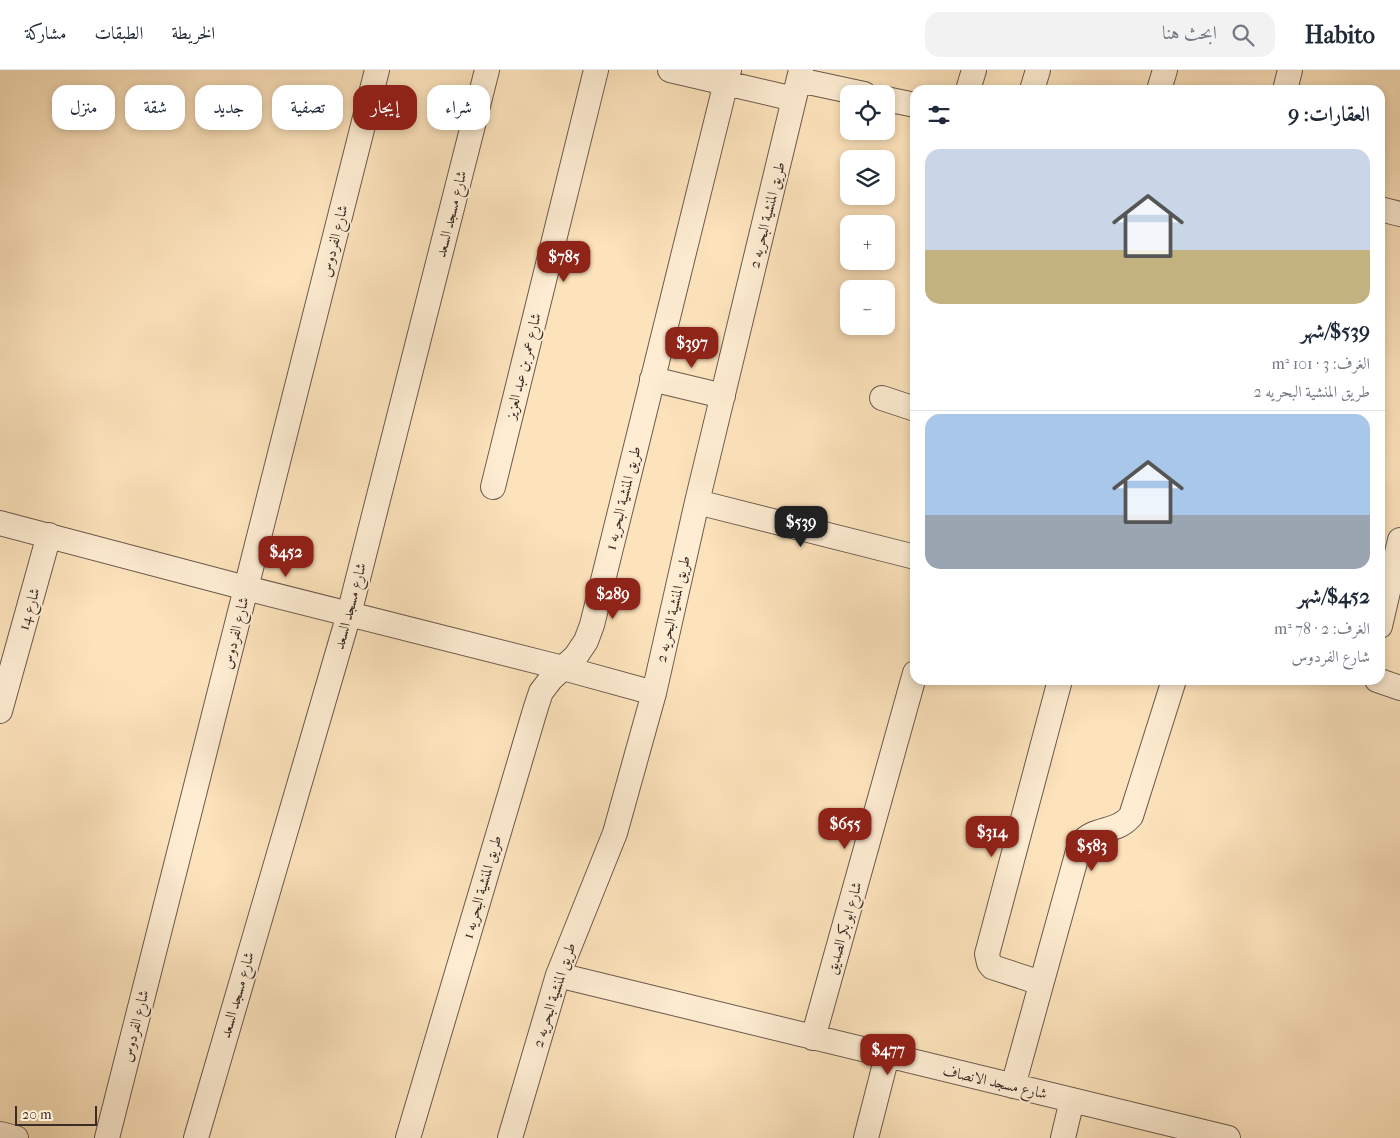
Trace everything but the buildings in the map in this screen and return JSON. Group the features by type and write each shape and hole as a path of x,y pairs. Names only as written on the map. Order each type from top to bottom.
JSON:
{"street":[{"name":"شارع الفردوس","path":"106,1138 377,70"},
{"name":"شارع مسجد السعد","path":"196,1138 349,614 487,70"},
{"name":"شارع عمر بن عبد العزيز","path":"494,487 596,70"},
{"path":"670,70 798,83 840,90"},
{"path":"970,85 974,70"},
{"path":"1034,85 1038,70"},
{"path":"1160,85 1165,70"},
{"path":"1286,85 1290,70"},
{"name":"طريق المنشية البحريه 1","path":"408,1138 541,692 551,679 576,656 586,641 592,624 727,76"},
{"name":"طريق المنشية البحريه 2","path":"510,1138 558,975 615,833 654,693 697,502 798,83"},
{"path":"895,100 910,104"},
{"path":"1385,210 1400,214"},
{"path":"652,379 723,396"},
{"path":"882,398 910,407"},
{"path":"697,502 910,556"},
{"path":"0,523 654,693"},
{"name":"شارع 14","path":"0,711 49,535"},
{"path":"1385,604 1400,540"},
{"path":"1385,683 1400,688"},
{"name":"شارع ابو بكر الصديق","path":"813,1038 912,685"},
{"path":"1041,983 992,967 989,964 987,954 1059,685"},
{"path":"1013,1086 1080,844 1087,836 1119,827 1131,816 1172,685"},
{"name":"شارع مسجد الانصاف","path":"558,975 1228,1138"},
{"path":"866,1138 887,1056"},
{"path":"1063,1138 1072,1100"},
{"path":"0,1134 16,1138"}]}
